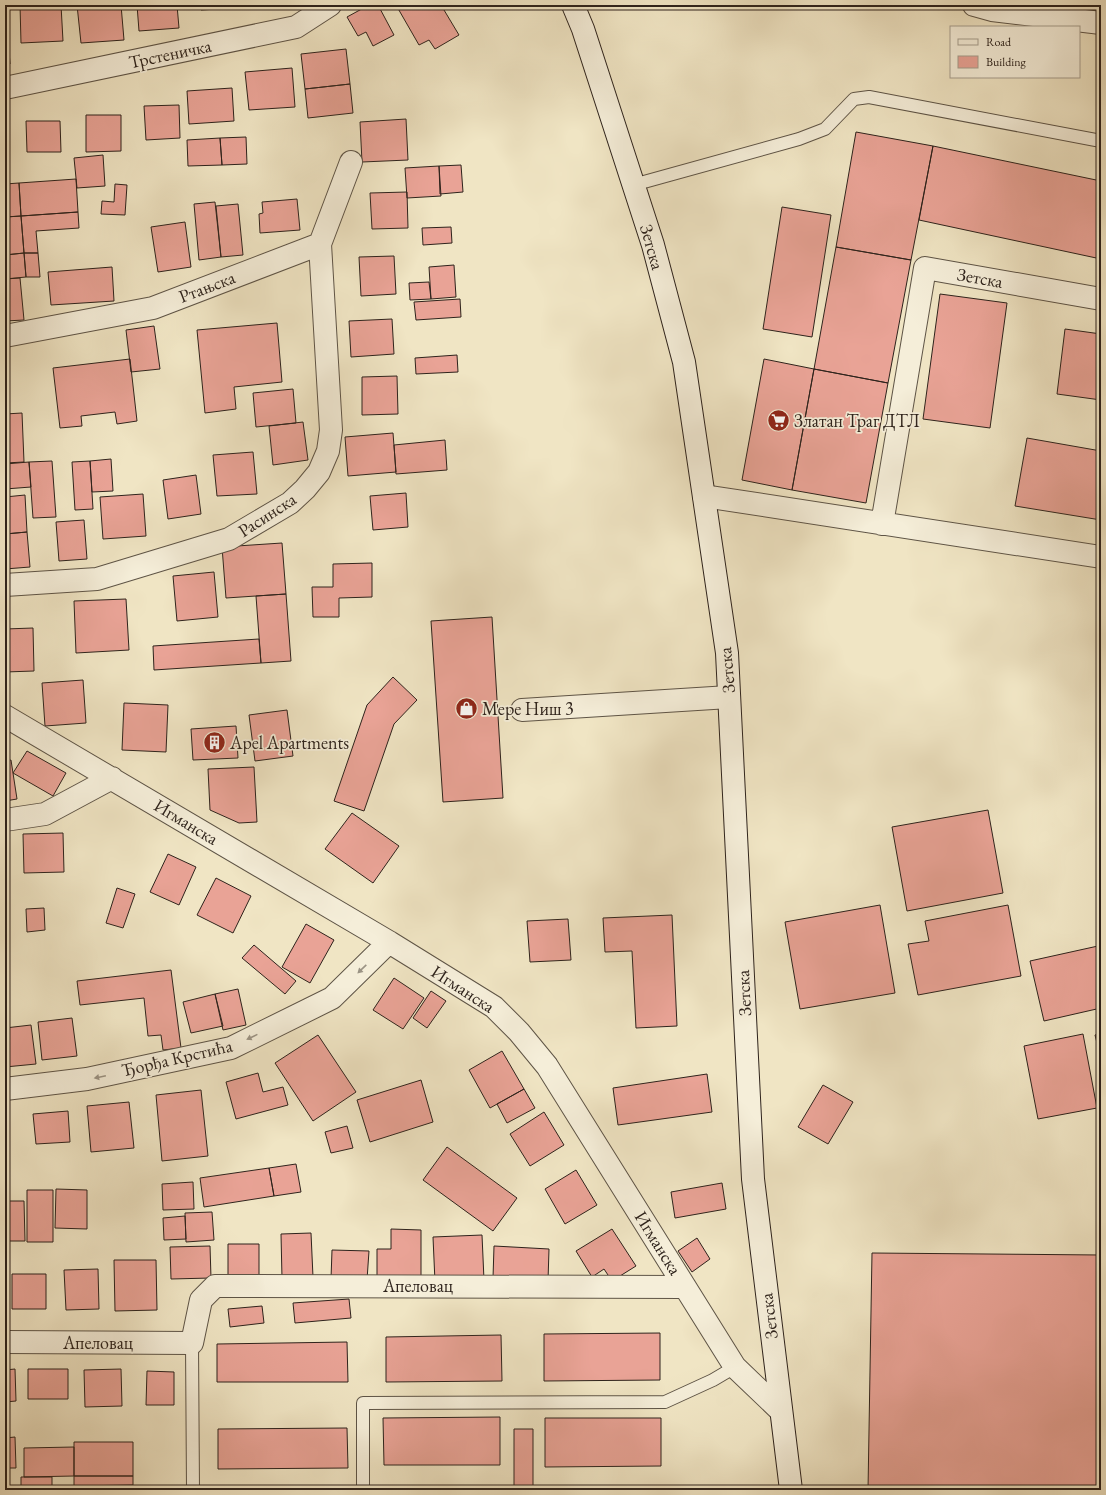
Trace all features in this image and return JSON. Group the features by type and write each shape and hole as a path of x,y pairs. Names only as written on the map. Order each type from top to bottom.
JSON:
{"street":[{"name":"Трстеничка","path":"5,88 296,26 330,5"},
{"name":"Зетска","path":"573,5 583,29 653,245 684,362 704,496 727,653 753,1179 791,1490"},
{"path":"974,5 992,10 1101,23"},
{"path":"320,244 351,162"},
{"name":"Ртањска","path":"5,336 153,308 320,244"},
{"name":"Расинска","path":"5,585 96,578 229,539 290,503 305,489 319,472 328,452 331,430 320,244"},
{"name":"Зетска","path":"882,524 925,268 1101,299"},
{"path":"704,496 1101,557"},
{"path":"522,710 729,696"},
{"name":"Игманска","path":"5,716 390,942 494,1007 547,1066 735,1367 781,1411"},
{"path":"5,820 45,814 112,778"},
{"name":"Ђорђа Крстића","path":"5,1089 87,1079 231,1048 332,998 390,942"},
{"name":"Апеловац","path":"5,1342 192,1343 202,1300 215,1286 685,1287"}],"lane":[{"path":"633,185 799,139 825,129 854,99 869,97 1101,141"},
{"name":"Апеловац","path":"192,1343 193,1490"},
{"path":"363,1490 363,1403 665,1402 713,1380 735,1367"}],"building":[{"path":"20,5 61,5 63,41 21,43"},
{"path":"77,5 121,5 124,40 81,43"},
{"path":"137,5 177,5 179,28 139,31"},
{"path":"200,5 234,5 234,8 201,10"},
{"path":"369,5 378,5 394,35 373,46 366,32 358,36 347,17"},
{"path":"396,5 441,5 459,35 435,49 429,40 419,45"},
{"path":"5,25 7,25 10,64 5,65"},
{"path":"346,49 350,84 305,89 301,54"},
{"path":"292,68 295,107 249,110 245,72"},
{"path":"350,84 353,113 308,118 305,89"},
{"path":"232,88 234,121 189,124 187,91"},
{"path":"179,105 180,138 146,140 144,106"},
{"path":"86,115 121,115 121,151 86,152"},
{"path":"406,119 408,160 362,162 360,122"},
{"path":"26,121 60,121 61,152 27,152"},
{"path":"856,132 933,146 911,260 836,247"},
{"path":"246,137 247,164 222,165 220,138"},
{"path":"220,138 222,165 188,166 187,140"},
{"path":"933,146 1101,181 1101,259 919,220"},
{"path":"103,155 105,186 77,188 74,158"},
{"path":"461,165 463,192 440,194 439,166"},
{"path":"439,166 441,196 407,198 405,168"},
{"path":"76,179 78,212 21,216 19,183"},
{"path":"19,183 21,216 5,217 5,184"},
{"path":"115,184 127,185 125,215 101,214 102,201 114,202"},
{"path":"407,192 408,228 372,229 370,193"},
{"path":"297,199 300,230 260,233 259,214 263,213 262,202"},
{"path":"215,202 221,257 199,260 194,204"},
{"path":"238,204 243,255 221,257 216,206"},
{"path":"782,207 831,215 812,337 763,329"},
{"path":"78,212 79,228 36,231 38,253 24,253 21,216"},
{"path":"21,216 24,253 5,255 5,217"},
{"path":"185,222 191,267 158,272 151,227"},
{"path":"451,227 452,243 423,245 422,228"},
{"path":"836,247 911,260 888,383 814,369"},
{"path":"24,253 26,277 5,279 5,255"},
{"path":"24,253 38,253 40,277 26,277"},
{"path":"394,256 396,294 361,296 359,257"},
{"path":"454,265 456,297 431,299 429,267"},
{"path":"112,267 114,301 51,305 48,272"},
{"path":"20,278 24,320 5,321 5,279"},
{"path":"429,282 431,299 410,300 409,283"},
{"path":"940,294 1007,303 990,428 923,419"},
{"path":"460,299 461,317 416,320 414,302"},
{"path":"392,319 394,354 351,357 349,321"},
{"path":"277,323 282,382 234,387 236,409 205,413 197,330"},
{"path":"154,326 160,369 131,372 126,330"},
{"path":"1065,329 1101,334 1101,400 1057,394"},
{"path":"457,355 458,372 416,374 415,358"},
{"path":"130,359 137,421 117,424 115,412 81,416 82,426 60,428 53,368"},
{"path":"764,359 814,369 792,490 742,480"},
{"path":"814,369 888,383 866,503 792,490"},
{"path":"397,376 398,414 362,415 362,377"},
{"path":"293,389 296,423 256,427 253,393"},
{"path":"22,413 24,462 5,463 5,414"},
{"path":"303,422 308,460 273,465 269,426"},
{"path":"393,433 396,472 348,476 345,437"},
{"path":"1027,438 1101,451 1101,520 1015,506"},
{"path":"445,440 447,470 396,474 394,445"},
{"path":"253,452 257,494 217,496 213,455"},
{"path":"111,459 113,491 92,492 90,461"},
{"path":"52,461 56,517 33,518 29,462"},
{"path":"90,461 93,509 75,510 72,462"},
{"path":"29,462 31,487 5,489 5,464"},
{"path":"196,475 201,514 168,519 163,480"},
{"path":"406,493 408,527 373,530 370,496"},
{"path":"143,494 146,536 103,539 100,497"},
{"path":"25,495 27,532 5,534 5,497"},
{"path":"84,520 87,559 59,561 56,522"},
{"path":"27,532 30,567 5,569 5,534"},
{"path":"282,543 286,594 226,598 222,547"},
{"path":"372,563 372,597 339,598 339,617 313,617 312,587 333,587 333,564"},
{"path":"214,572 218,617 177,621 173,576"},
{"path":"286,594 291,661 261,663 256,596"},
{"path":"126,599 129,650 76,653 74,601"},
{"name":"Мере Ниш 3","path":"492,617 503,798 443,802 431,621"},
{"path":"33,628 34,671 5,672 5,629"},
{"path":"259,639 261,663 154,670 153,646"},
{"path":"393,677 417,700 394,724 364,811 334,801 367,705"},
{"path":"83,680 86,723 45,726 42,683"},
{"path":"124,703 168,705 166,752 122,750"},
{"path":"287,710 293,756 255,761 249,715"},
{"name":"Apel Apartments","path":"236,726 238,758 193,760 191,729"},
{"path":"27,751 66,773 53,796 13,773"},
{"path":"11,760 17,799 5,801 5,761"},
{"path":"254,767 257,822 239,823 210,810 208,769"},
{"path":"988,810 1003,893 907,911 892,827"},
{"path":"352,813 399,846 373,883 325,849"},
{"path":"63,833 64,872 24,873 23,834"},
{"path":"168,854 196,867 179,905 150,892"},
{"path":"216,878 251,896 233,933 197,915"},
{"path":"117,888 135,894 123,928 106,923"},
{"path":"880,905 895,993 800,1009 785,922"},
{"path":"1008,905 1021,976 918,995 908,944 929,941 925,921"},
{"path":"44,908 45,930 27,932 26,909"},
{"path":"672,915 677,1026 636,1028 632,951 605,952 603,918"},
{"path":"568,919 571,960 530,962 527,921"},
{"path":"306,924 334,940 310,983 282,967"},
{"path":"254,945 296,981 285,994 242,958"},
{"path":"1098,946 1101,958 1101,1008 1044,1021 1030,961"},
{"path":"171,970 181,1048 163,1050 161,1035 148,1036 144,998 80,1005 77,981"},
{"path":"394,978 424,998 403,1029 373,1010"},
{"path":"238,989 246,1025 223,1030 215,994"},
{"path":"431,991 446,1001 427,1028 413,1018"},
{"path":"215,994 223,1026 191,1033 183,1002"},
{"path":"72,1018 77,1056 42,1060 38,1022"},
{"path":"31,1025 36,1064 5,1067 5,1028"},
{"path":"1101,1033 1101,1059 1095,1035"},
{"path":"1083,1034 1097,1108 1038,1119 1024,1046"},
{"path":"318,1035 356,1092 313,1121 275,1063"},
{"path":"502,1051 524,1089 490,1108 469,1070"},
{"path":"258,1073 263,1092 283,1087 288,1105 236,1119 226,1082"},
{"path":"707,1074 712,1112 618,1125 613,1088"},
{"path":"421,1080 433,1122 370,1142 357,1100"},
{"path":"823,1085 853,1102 828,1144 798,1127"},
{"path":"524,1089 535,1108 507,1123 497,1104"},
{"path":"201,1090 208,1156 162,1161 156,1095"},
{"path":"129,1102 134,1148 91,1152 87,1106"},
{"path":"68,1111 70,1142 36,1144 33,1114"},
{"path":"544,1112 564,1145 530,1166 510,1134"},
{"path":"347,1126 353,1148 331,1153 325,1132"},
{"path":"447,1147 517,1198 493,1231 423,1180"},
{"path":"296,1164 301,1192 274,1196 269,1168"},
{"path":"269,1168 274,1196 204,1207 200,1178"},
{"path":"576,1170 597,1205 565,1224 545,1189"},
{"path":"193,1182 194,1209 163,1210 162,1184"},
{"path":"722,1183 726,1209 675,1218 671,1192"},
{"path":"56,1189 87,1190 87,1229 55,1228"},
{"path":"27,1190 53,1190 53,1242 27,1242"},
{"path":"5,1201 24,1201 25,1241 5,1241"},
{"path":"212,1212 214,1240 186,1242 185,1213"},
{"path":"185,1216 186,1239 164,1240 163,1218"},
{"path":"391,1229 421,1230 421,1280 377,1280 377,1249 391,1249"},
{"path":"612,1229 636,1266 612,1281 604,1269 592,1277 576,1251"},
{"path":"311,1233 313,1277 282,1278 281,1234"},
{"path":"482,1235 484,1280 435,1282 433,1237"},
{"path":"697,1238 710,1259 692,1272 678,1251"},
{"path":"228,1244 259,1244 259,1278 228,1278"},
{"path":"210,1246 211,1278 171,1279 170,1247"},
{"path":"494,1246 549,1249 548,1281 493,1278"},
{"path":"332,1250 369,1251 367,1280 331,1279"},
{"path":"872,1253 1101,1255 1101,1490 868,1490"},
{"path":"114,1260 156,1260 157,1310 115,1311"},
{"path":"98,1269 99,1309 66,1310 64,1270"},
{"path":"12,1274 46,1274 46,1309 12,1309"},
{"path":"349,1299 351,1318 295,1323 293,1303"},
{"path":"262,1306 264,1323 230,1327 228,1309"},
{"path":"660,1333 660,1380 544,1381 544,1334"},
{"path":"501,1335 502,1381 386,1382 386,1337"},
{"path":"347,1342 348,1382 217,1382 217,1344"},
{"path":"15,1369 16,1401 5,1402 5,1370"},
{"path":"28,1369 68,1369 68,1399 28,1399"},
{"path":"121,1369 122,1406 85,1407 84,1370"},
{"path":"147,1371 174,1372 174,1405 146,1405"},
{"path":"500,1417 500,1465 384,1465 383,1418"},
{"path":"545,1418 661,1418 661,1466 545,1467"},
{"path":"347,1428 348,1468 218,1469 218,1429"},
{"path":"514,1429 533,1429 533,1490 514,1490"},
{"path":"15,1437 16,1468 5,1468 5,1438"},
{"path":"74,1442 133,1442 133,1476 74,1476"},
{"path":"74,1447 74,1476 24,1477 24,1448"},
{"path":"74,1476 133,1476 133,1485 74,1486"},
{"path":"21,1477 52,1477 52,1490 21,1490"},
{"path":"126,1487 126,1490 78,1490 78,1488"}],"place":[{"name":"Златан Траг ДТЛ","path":"778,421"},
{"name":"Мере Ниш 3","path":"467,709"},
{"name":"Apel Apartments","path":"215,743"}]}
